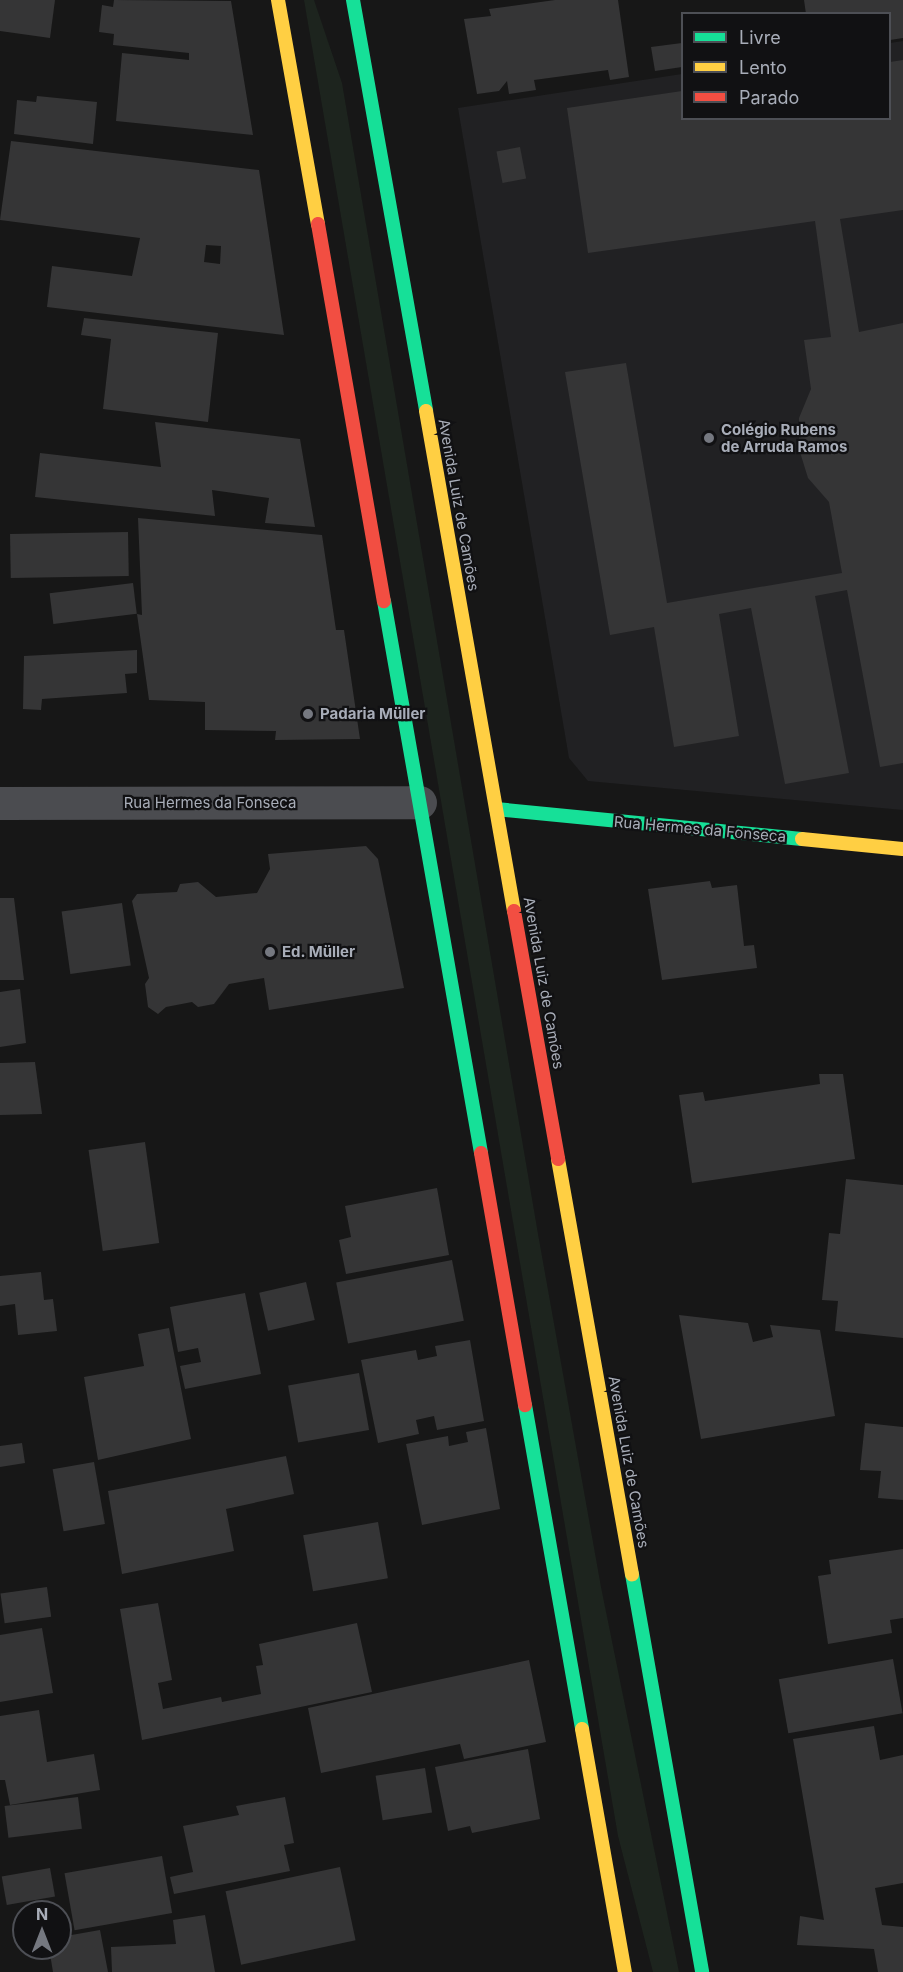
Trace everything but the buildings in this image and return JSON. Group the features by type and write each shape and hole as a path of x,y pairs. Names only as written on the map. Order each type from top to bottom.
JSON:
{"main road":[{"path":"278,0 625,1972"},
{"name":"Avenida Luiz de Camões","path":"353,0 702,1972"},
{"name":"Rua Hermes da Fonseca","path":"496,809 903,849"}],"street":[{"name":"Rua Hermes da Fonseca","path":"0,803 420,802"}],"shaded area":[{"path":"304,0 314,0 342,83 538,1234 601,1587 679,1972 653,1972 618,1836"},
{"name":"Colégio Rubens de Arruda Ramos","path":"903,41 903,810 588,781 569,758 458,108 681,74 681,120 891,120 891,43"}],"traffic: fast":[{"path":"353,0 426,411"},
{"path":"384,601 481,1153"},
{"path":"496,809 802,839"},
{"path":"525,1405 582,1729"},
{"path":"632,1574 702,1972"}],"traffic: slow":[{"path":"278,0 318,224"},
{"path":"426,411 514,911"},
{"path":"802,839 903,849"},
{"path":"558,1159 632,1574"},
{"path":"582,1729 625,1972"}],"traffic: jam":[{"path":"318,224 384,601"},
{"path":"514,911 558,1159"},
{"path":"481,1153 525,1405"}],"place":[{"name":"Colégio Rubens de Arruda Ramos","path":"709,438"},
{"name":"Padaria Müller","path":"308,714"},
{"name":"Ed. Müller","path":"270,952"}]}
